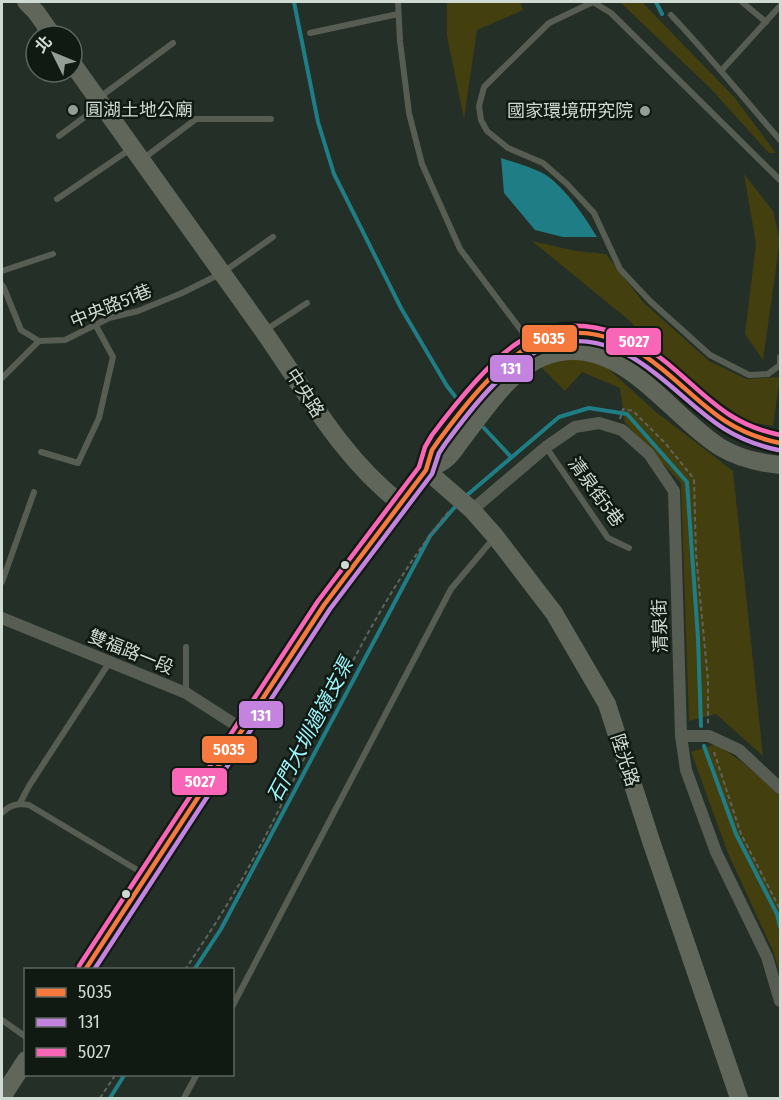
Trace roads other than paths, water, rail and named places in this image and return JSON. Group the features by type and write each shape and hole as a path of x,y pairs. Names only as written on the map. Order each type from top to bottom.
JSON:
{"main road":[{"path":"35,5 46,24"},
{"name":"中央路","path":"84,80 264,331 345,450 380,488 400,503"},
{"path":"86,968 324,605 426,470 432,450 498,368 514,354 551,336 581,334 601,336 621,342 641,354 723,422 748,435 780,443"},
{"path":"426,470 446,459 495,398 528,365 542,357 577,351 589,352 605,358 632,372 697,430 722,448 759,462 780,465"},
{"name":"陸光路","path":"426,470 466,504 495,536 554,613 607,704 651,842 739,1098"},
{"path":"2,1097 24,1063"}],"street":[{"name":"清泉街","path":"466,504 575,427 599,423 622,430 649,454 674,491 681,736 686,770 716,852 767,957 780,1001"},
{"name":"雙福路一段","path":"2,618 186,693 242,729"},
{"path":"681,736 709,736 739,750 780,788"}],"lane":[{"path":"398,2 409,113 422,164 460,249 531,344"},
{"path":"780,180 611,13 592,2 549,23 484,87 479,106 481,120 487,131 508,148 543,163 567,184 594,213 620,269 650,301 710,355 749,375 768,374 780,365 780,357"},
{"path":"742,2 766,22"},
{"path":"721,70 780,6"},
{"path":"310,33 398,14"},
{"path":"671,15 780,140"},
{"path":"59,136 173,43"},
{"path":"57,199 196,119 271,119"},
{"path":"222,273 273,237"},
{"path":"2,271 52,254"},
{"name":"中央路51巷","path":"39,341 65,340 95,324 138,311 222,273"},
{"path":"2,285 21,330 39,341 2,378"},
{"path":"264,331 307,303"},
{"path":"41,452 78,463 99,418 113,357 95,324"},
{"name":"清泉街5巷","path":"546,447 608,538 629,548"},
{"path":"2,582 34,492"},
{"path":"234,1003 451,589 495,536"},
{"path":"186,647 186,693"},
{"path":"20,803 109,663"},
{"path":"2,813 8,806 20,803 29,805 147,876"},
{"path":"2,1020 24,1036"},
{"path":"184,1098 196,1076"}],"water":[{"path":"501,158 546,175 561,188 597,237 563,237 535,230 504,193"}],"waterway":[{"path":"294,2 318,122 334,174 401,308 447,386 461,404"},
{"path":"656,2 662,14"},
{"name":"石門大圳過嶺支渠","path":"466,496 559,417 589,408 627,414 687,482 698,638 701,726"},
{"path":"484,428 511,457"},
{"name":"石門大圳過嶺支渠","path":"195,968 221,929 430,536 454,508"},
{"name":"石門大圳過嶺支渠","path":"704,746 736,834 777,914 780,927"},
{"name":"石門大圳過嶺支渠","path":"110,1098 124,1076"}],"place":[{"name":"圓湖土地公廟","path":"73,110"},
{"name":"國家環境研究院","path":"645,111"}]}
